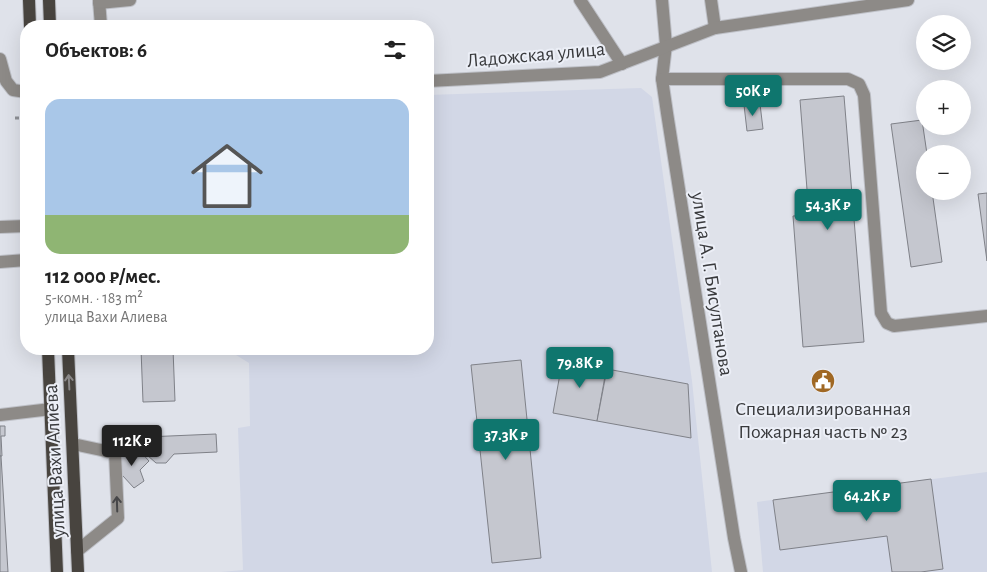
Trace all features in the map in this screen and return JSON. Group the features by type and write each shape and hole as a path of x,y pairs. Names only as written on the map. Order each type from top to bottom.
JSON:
{"main road":[{"path":"29,0 30,20"},
{"path":"49,0 50,20"},
{"name":"улица Вахи Алиева","path":"48,355 57,572"},
{"name":"улица Вахи Алиева","path":"68,355 78,572"}],"street":[{"path":"101,20 99,2 130,0"},
{"path":"580,0 622,64"},
{"name":"улица А. Г. Бисултанова","path":"662,0 666,45 662,79 729,509 741,572"},
{"path":"711,0 715,28"},
{"name":"Ладожская улица","path":"434,81 600,72 666,45 715,28 870,3 908,0"},
{"path":"0,59 9,85 13,90 20,91"},
{"path":"662,79 848,79 860,84 864,95 881,313 887,323 894,326 987,316"},
{"path":"0,227 20,226"},
{"path":"0,262 20,260"},
{"path":"0,414 51,408"},
{"path":"72,444 115,453 118,518 77,551"}],"shaded area":[{"path":"641,88 652,97 692,381 712,572 221,572 243,570 238,428 250,426 249,363 236,355 434,355 434,95"},
{"path":"987,472 987,572 763,572 757,502"}],"building":[{"path":"844,96 864,342 803,347 793,216 809,215 800,100"},
{"path":"760,104 763,129 747,131 744,105"},
{"path":"916,121 916,135 924,135 926,145 916,145 916,200 933,200 942,262 911,267 891,124"},
{"path":"987,193 987,261 978,194"},
{"path":"141,355 173,355 175,401 143,402"},
{"path":"563,357 607,365 597,421 553,413"},
{"path":"521,360 541,558 492,563 471,365"},
{"path":"607,369 688,384 691,438 597,421"},
{"path":"0,426 5,426 5,436 1,436 2,456 0,456"},
{"path":"216,434 217,452 174,454 166,463 156,463 147,455 146,437"},
{"path":"137,448 149,461 140,470 144,481 134,488 112,464 121,455 128,456"},
{"path":"1,456 8,572 0,572"},
{"path":"931,479 943,569 921,572 892,572 887,536 780,550 773,500"}],"place":[{"name":"Специализированная Пожарная часть № 23","path":"823,381"}]}
